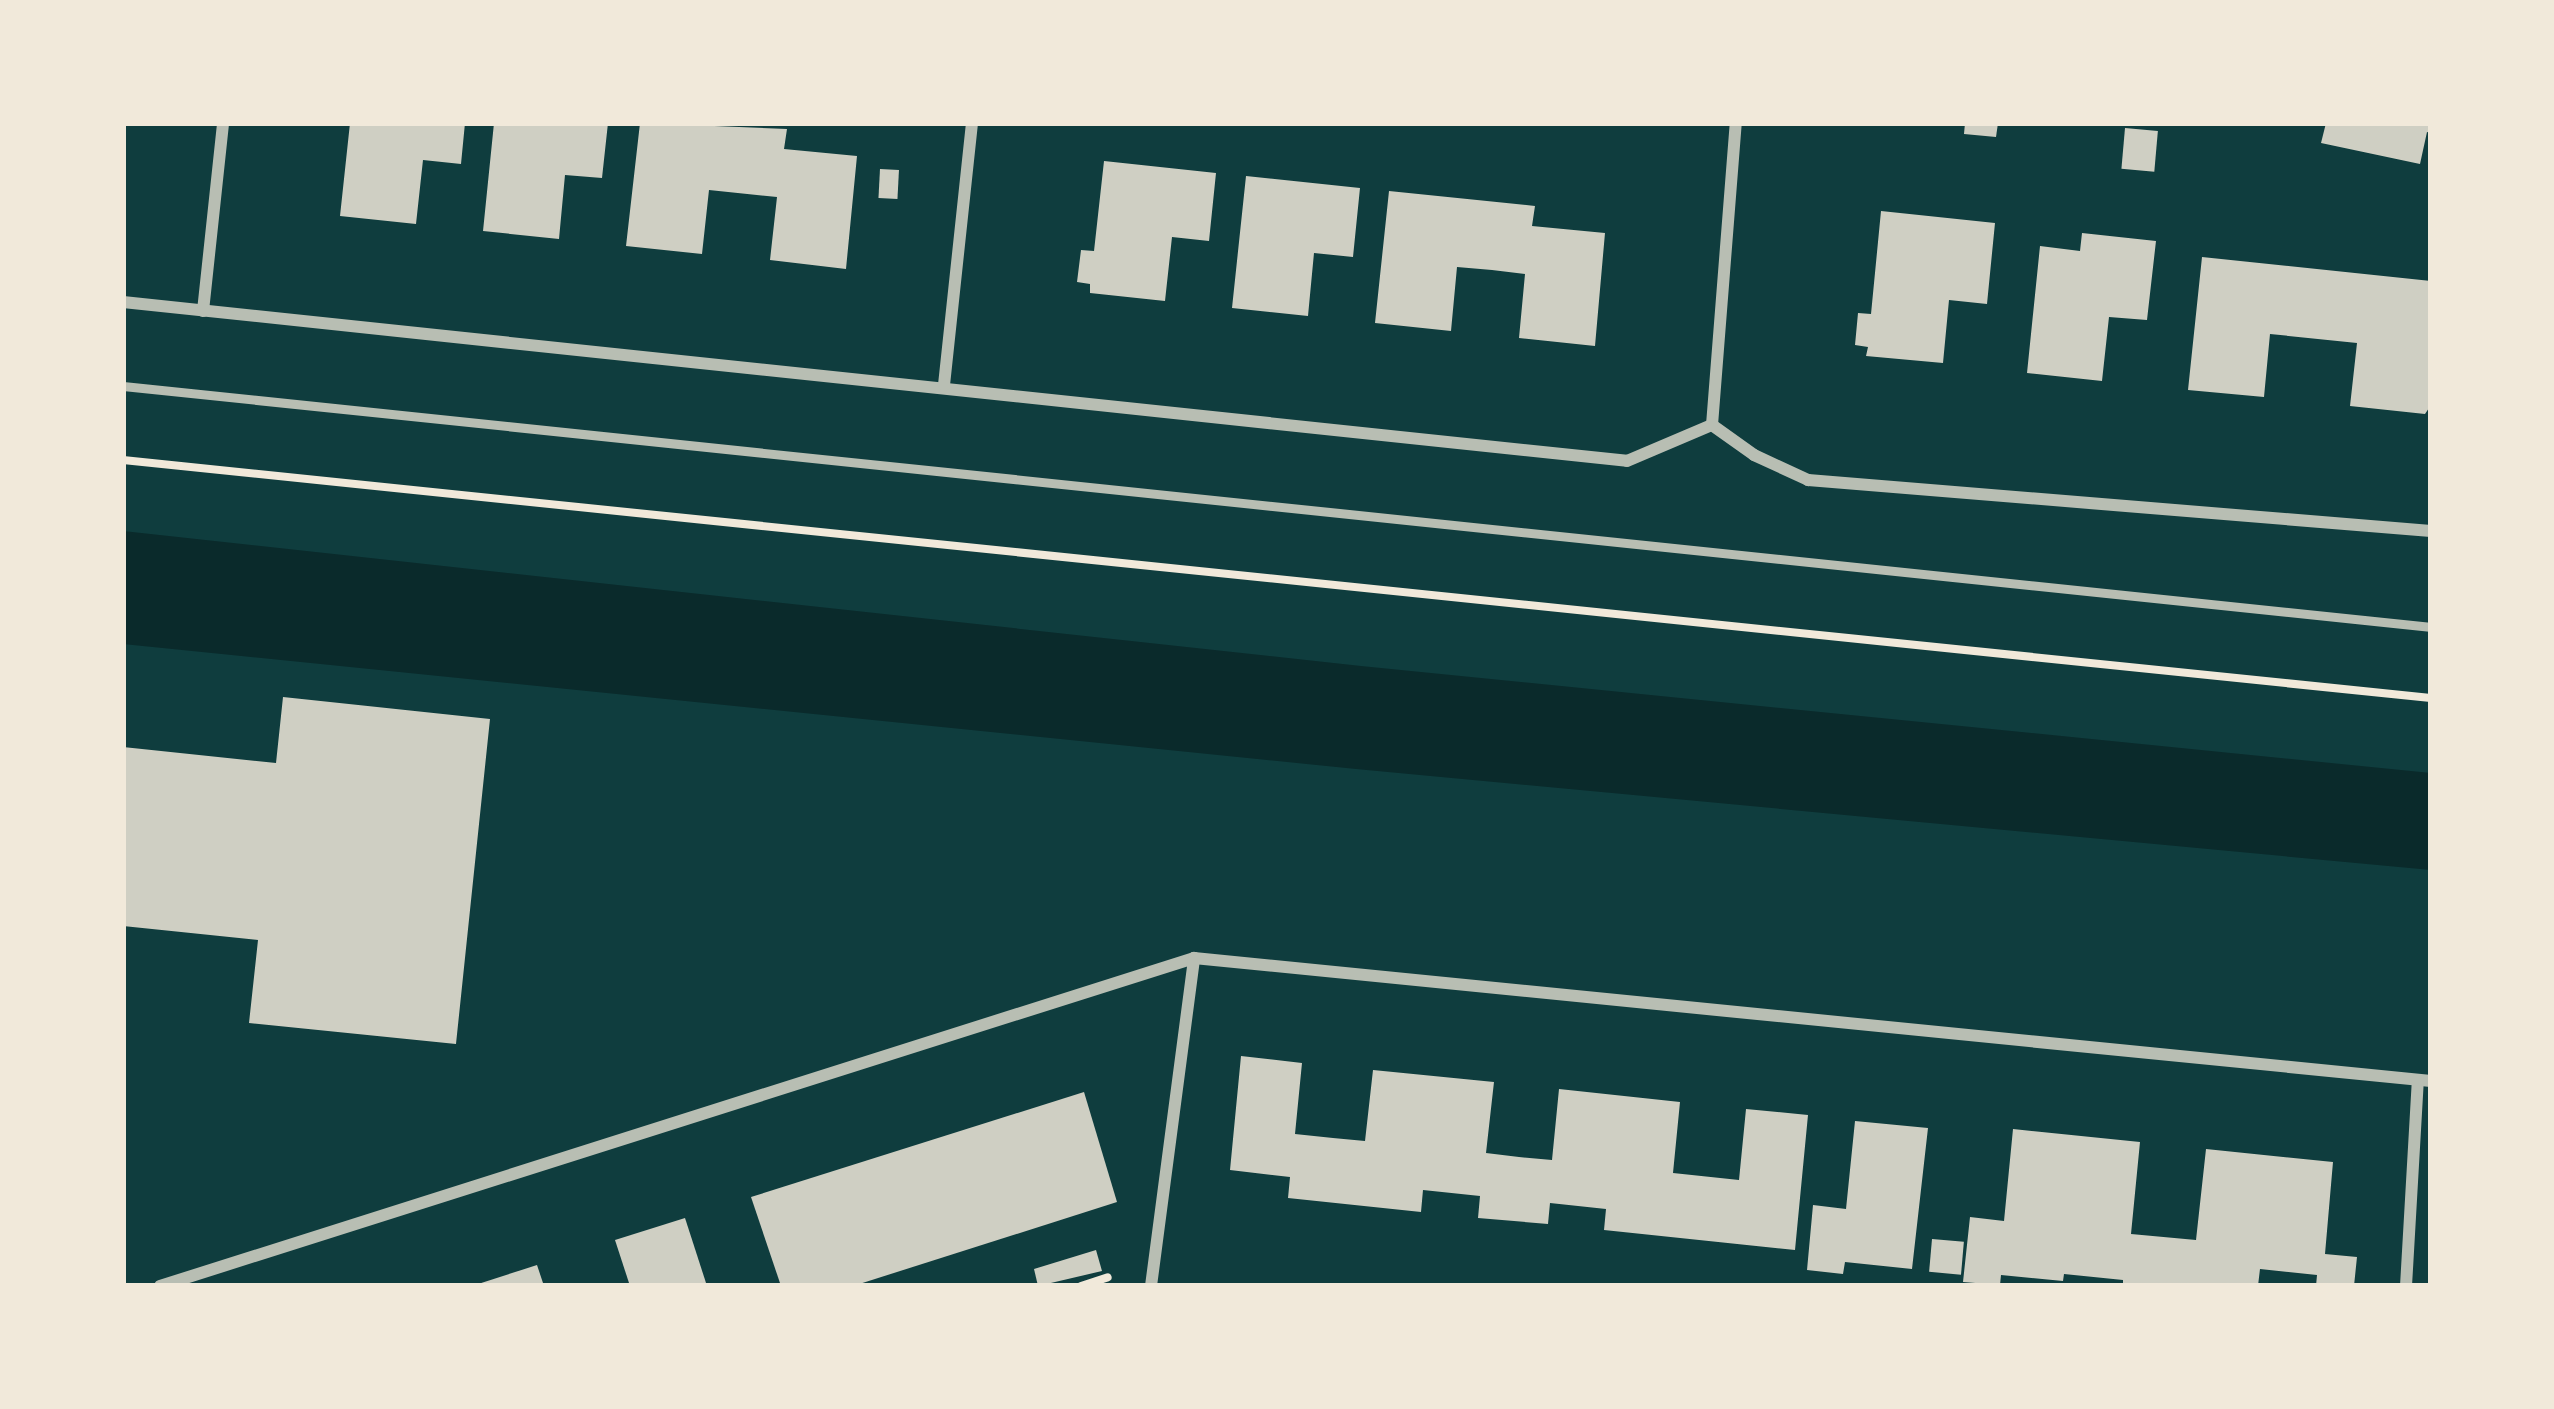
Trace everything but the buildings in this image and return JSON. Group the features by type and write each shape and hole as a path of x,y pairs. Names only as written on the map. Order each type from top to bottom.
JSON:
{"street":[{"path":"203,311 223,123"},
{"path":"944,386 972,123"},
{"path":"1712,425 1736,123"},
{"path":"123,302 1627,461 1712,425"},
{"path":"1712,425 1754,455 1808,480 2431,531"},
{"path":"1151,1286 1195,958"},
{"path":"160,1286 1195,958 2424,1080 2406,1286"}],"lane":[{"path":"123,386 2431,627"}],"path":[{"path":"123,460 2431,698"}],"water":[{"path":"123,531 1361,666 2431,773 2431,870 1356,769 123,644"}]}
